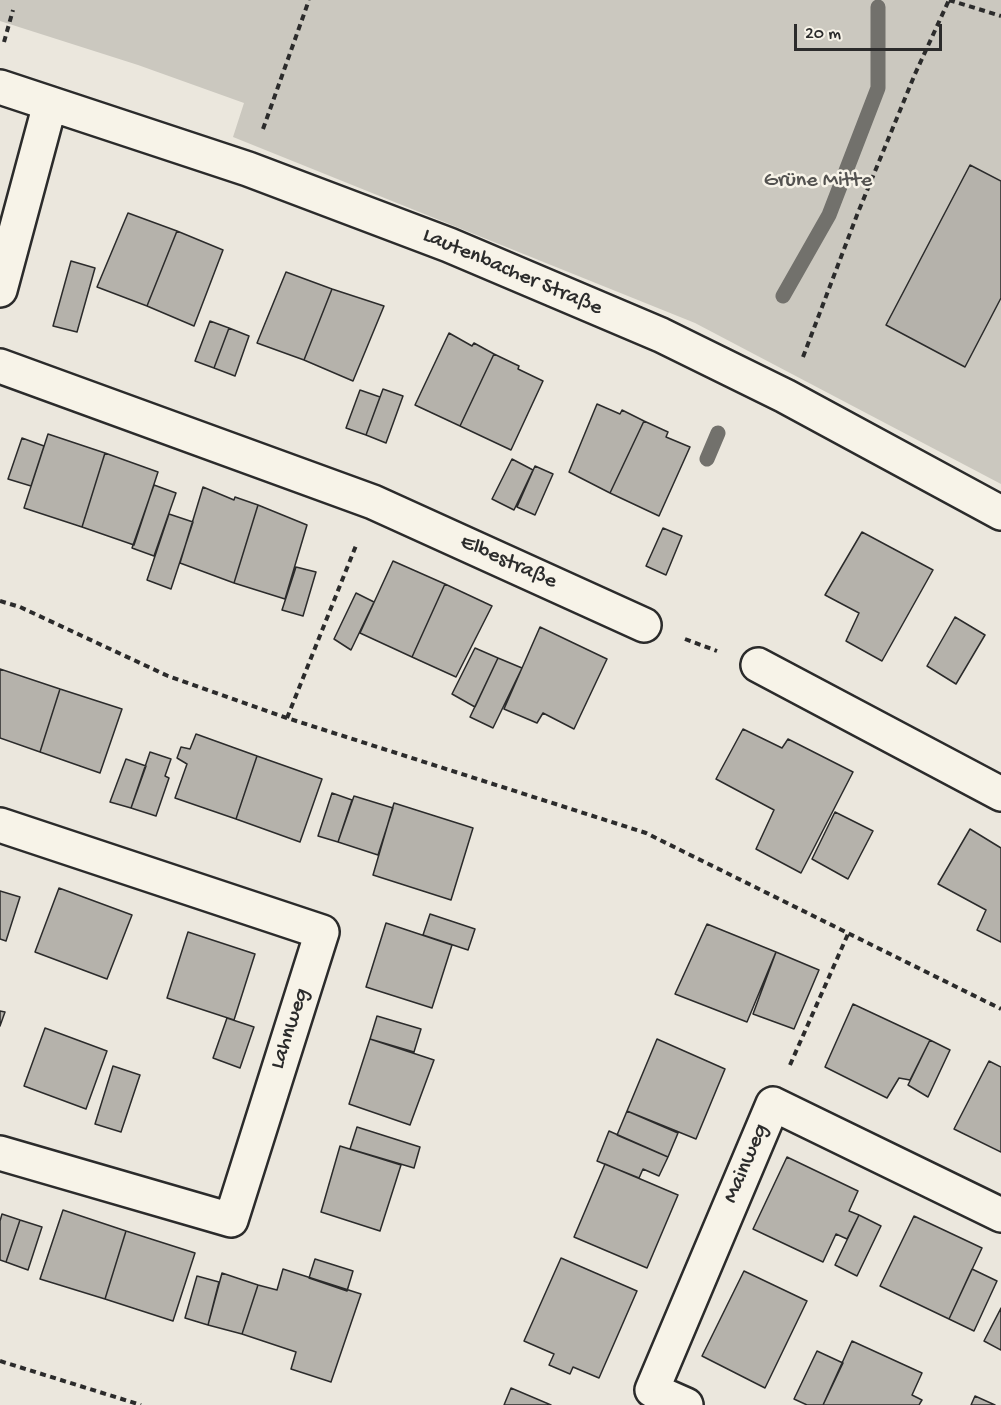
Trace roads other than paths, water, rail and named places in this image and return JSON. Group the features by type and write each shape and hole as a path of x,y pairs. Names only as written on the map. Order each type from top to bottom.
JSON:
{"street":[{"name":"Lautenbacher Straße","path":"0,87 248,169 449,245 661,335 784,396 1001,513"},
{"path":"0,290 50,105"},
{"name":"Elbestraße","path":"0,366 374,502 644,625"},
{"path":"758,665 1001,794"},
{"name":"Lahnweg","path":"0,825 322,932 231,1220 0,1153"},
{"name":"Mainweg","path":"686,1405 651,1390 772,1104 1001,1215"}],"waterway":[{"path":"783,296 829,215 878,88 878,7"},
{"path":"707,459 718,433"}],"park label":[{"name":"Grüne Mitte","path":"818,182"}]}
